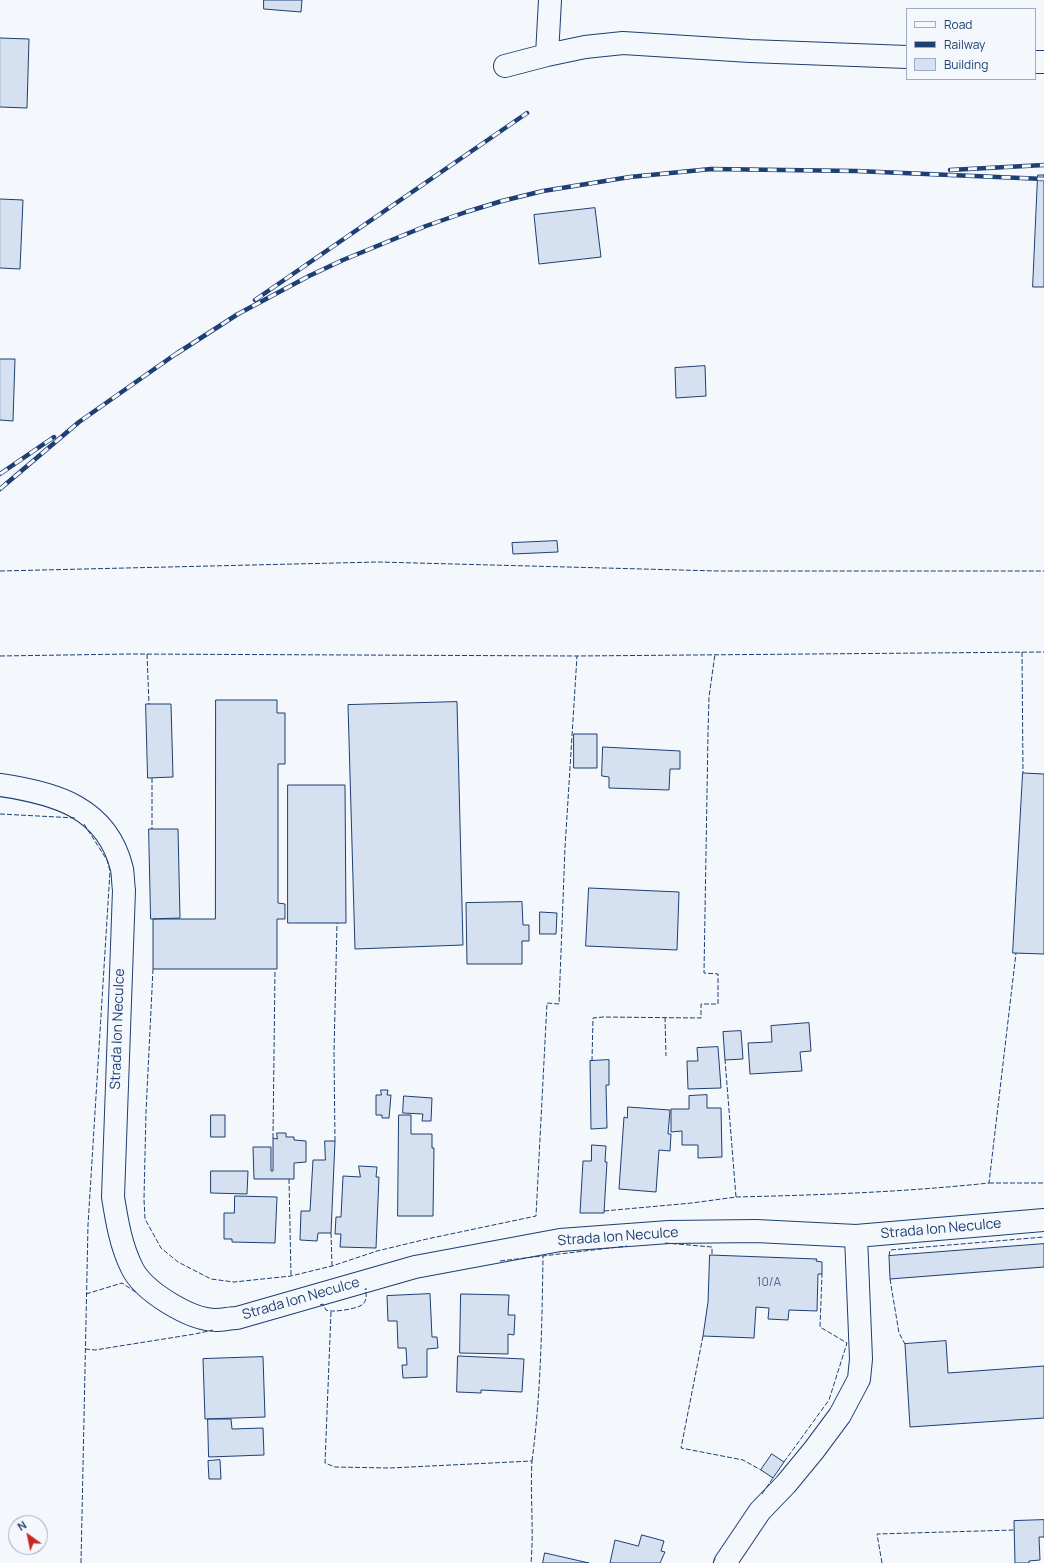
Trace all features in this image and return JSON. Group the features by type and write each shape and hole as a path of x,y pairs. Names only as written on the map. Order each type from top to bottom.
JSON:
{"street":[{"path":"547,55 550,0"},
{"path":"505,66 585,47 623,43 758,51 906,57"},
{"name":"Strada Ion Neculce","path":"0,785 28,789 51,796 82,810 96,821 106,834 122,869 124,890 112,1198 120,1239 132,1269 143,1284 157,1295 188,1313 203,1318 216,1320 237,1318 415,1267 560,1240 669,1232 756,1232 856,1236 1044,1220"},
{"path":"725,1563 760,1511 786,1484 840,1415 859,1378 861,1360 856,1236"}],"building":[{"path":"264,0 302,0 301,12 264,9"},
{"path":"0,38 29,39 27,108 0,107"},
{"path":"1038,175 1044,175 1044,287 1033,287"},
{"path":"0,199 23,200 20,269 0,268"},
{"path":"595,208 601,257 539,264 534,215"},
{"path":"0,359 15,359 13,421 0,420"},
{"path":"705,366 706,396 676,398 675,368"},
{"path":"557,541 558,552 513,554 512,543"},
{"path":"216,700 277,700 277,713 285,713 285,764 278,764 278,903 285,904 285,919 277,919 277,969 153,969 153,919 215,919"},
{"path":"457,702 463,945 355,949 348,705"},
{"path":"146,704 171,704 173,777 148,778"},
{"path":"574,734 597,734 597,768 574,768"},
{"path":"603,747 680,751 680,769 670,769 669,790 609,788 609,777 602,776"},
{"path":"1023,773 1044,774 1044,954 1013,953"},
{"path":"288,785 345,785 346,923 288,923"},
{"path":"149,829 178,829 180,918 151,919"},
{"path":"589,888 679,892 677,950 586,946"},
{"path":"522,902 523,925 529,925 529,941 522,941 522,964 467,964 466,903"},
{"path":"540,912 557,913 556,934 540,934"},
{"path":"809,1023 811,1051 800,1052 802,1071 750,1074 748,1043 772,1042 771,1026"},
{"path":"741,1031 743,1059 725,1060 723,1032"},
{"path":"718,1047 721,1088 688,1089 687,1061 698,1061 697,1048"},
{"path":"609,1060 609,1085 606,1085 607,1128 591,1129 590,1061"},
{"path":"381,1090 388,1090 387,1095 391,1095 389,1118 382,1118 382,1115 376,1115 376,1095 381,1095"},
{"path":"707,1095 707,1108 721,1108 722,1157 698,1158 698,1145 682,1145 682,1131 671,1132 671,1109 689,1109 689,1096"},
{"path":"404,1096 432,1098 431,1121 422,1121 423,1114 403,1113"},
{"path":"628,1107 670,1110 668,1134 671,1134 670,1151 659,1150 656,1192 619,1189 624,1117 627,1118"},
{"path":"211,1115 225,1115 225,1137 211,1137"},
{"path":"399,1115 411,1115 411,1134 432,1134 432,1148 434,1148 433,1216 398,1216"},
{"path":"277,1133 286,1133 286,1137 294,1137 294,1140 306,1141 306,1162 294,1163 294,1179 254,1179 253,1147 271,1147 271,1171 273,1171 273,1138 277,1139"},
{"path":"325,1141 335,1141 331,1233 318,1233 317,1241 300,1240 301,1211 310,1211 313,1160 325,1160"},
{"path":"592,1145 606,1146 605,1162 607,1162 604,1213 580,1213 583,1161 591,1161"},
{"path":"359,1166 377,1167 376,1177 379,1177 376,1248 340,1247 341,1234 335,1234 336,1217 341,1217 343,1176 360,1177"},
{"path":"211,1171 248,1171 247,1194 211,1193"},
{"path":"235,1196 277,1197 275,1243 232,1242 232,1239 224,1239 224,1213 234,1213"},
{"path":"1044,1244 1044,1267 890,1279 889,1256"},
{"path":"710,1255 817,1259 816,1261 822,1262 822,1274 818,1274 817,1311 789,1310 788,1320 768,1319 769,1308 756,1307 754,1338 703,1336 708,1302"},
{"path":"430,1294 432,1337 437,1337 438,1348 427,1349 427,1377 403,1378 402,1365 407,1365 406,1348 398,1348 397,1321 388,1321 387,1296"},
{"path":"461,1294 509,1295 508,1315 515,1315 514,1335 508,1334 508,1354 460,1353"},
{"path":"946,1341 948,1373 1044,1366 1044,1418 910,1427 905,1344"},
{"path":"458,1356 524,1359 522,1392 481,1390 481,1393 457,1392"},
{"path":"263,1357 265,1417 205,1419 203,1359"},
{"path":"208,1419 231,1419 232,1429 263,1428 264,1455 209,1457"},
{"path":"772,1454 784,1462 773,1478 761,1470"},
{"path":"220,1460 221,1479 209,1479 208,1461"},
{"path":"1044,1520 1044,1537 1039,1537 1040,1560 1029,1561 1029,1563 1015,1563 1014,1521"},
{"path":"642,1535 664,1541 661,1551 665,1552 660,1563 610,1563 615,1540 638,1546"},
{"path":"545,1553 589,1563 543,1563"}],"railway":[{"path":"255,300 527,113"},
{"path":"950,170 1044,165"},
{"path":"176,354 238,314 309,276 343,260 426,226 466,212 543,191 630,177 711,169 856,171 1044,179"},
{"path":"0,489 79,422 180,351"},
{"path":"0,474 54,437"}],"fence":[{"path":"0,571 378,562 718,571 1044,571"},
{"path":"1022,652 1023,773"},
{"path":"0,656 130,654 577,656 1044,652"},
{"path":"147,654 149,704"},
{"path":"592,1061 593,1018 701,1018 701,1004 718,1004 718,974 704,973 709,697 715,654"},
{"path":"153,969 146,1112 145,1219 161,1248 178,1262 211,1279 234,1282 291,1276 332,1266 377,1251 536,1216 547,1003 559,1004 565,848 577,656"},
{"path":"152,778 152,829"},
{"path":"0,814 76,818"},
{"path":"81,1563 88,1225 110,871 107,860 84,824"},
{"path":"335,1141 334,1053 337,923"},
{"path":"736,1197 863,1193 989,1183 1016,953"},
{"path":"273,1138 275,970"},
{"path":"665,1017 666,1056"},
{"path":"604,1211 692,1203 736,1197 725,1060"},
{"path":"289,1179 291,1276"},
{"path":"989,1183 1044,1183"},
{"path":"331,1233 332,1266"},
{"path":"889,1256 890,1250 1044,1237"},
{"path":"665,1243 712,1247 712,1255"},
{"path":"500,1261 627,1246"},
{"path":"532,1461 539,1384 543,1256"},
{"path":"784,1462 829,1400 847,1343 820,1327 822,1274"},
{"path":"890,1279 899,1333 905,1344"},
{"path":"86,1294 122,1283 137,1293"},
{"path":"320,1305 323,1304 326,1310 329,1311 357,1307 364,1303 366,1296 365,1289 367,1289"},
{"path":"331,1312 325,1463 335,1467 390,1468 532,1461 531,1563"},
{"path":"85,1349 95,1350 213,1330"},
{"path":"703,1336 681,1448 743,1460 761,1470"},
{"path":"762,1494 773,1478"},
{"path":"882,1563 877,1534 1014,1530"},
{"path":"713,1563 716,1557"}]}
